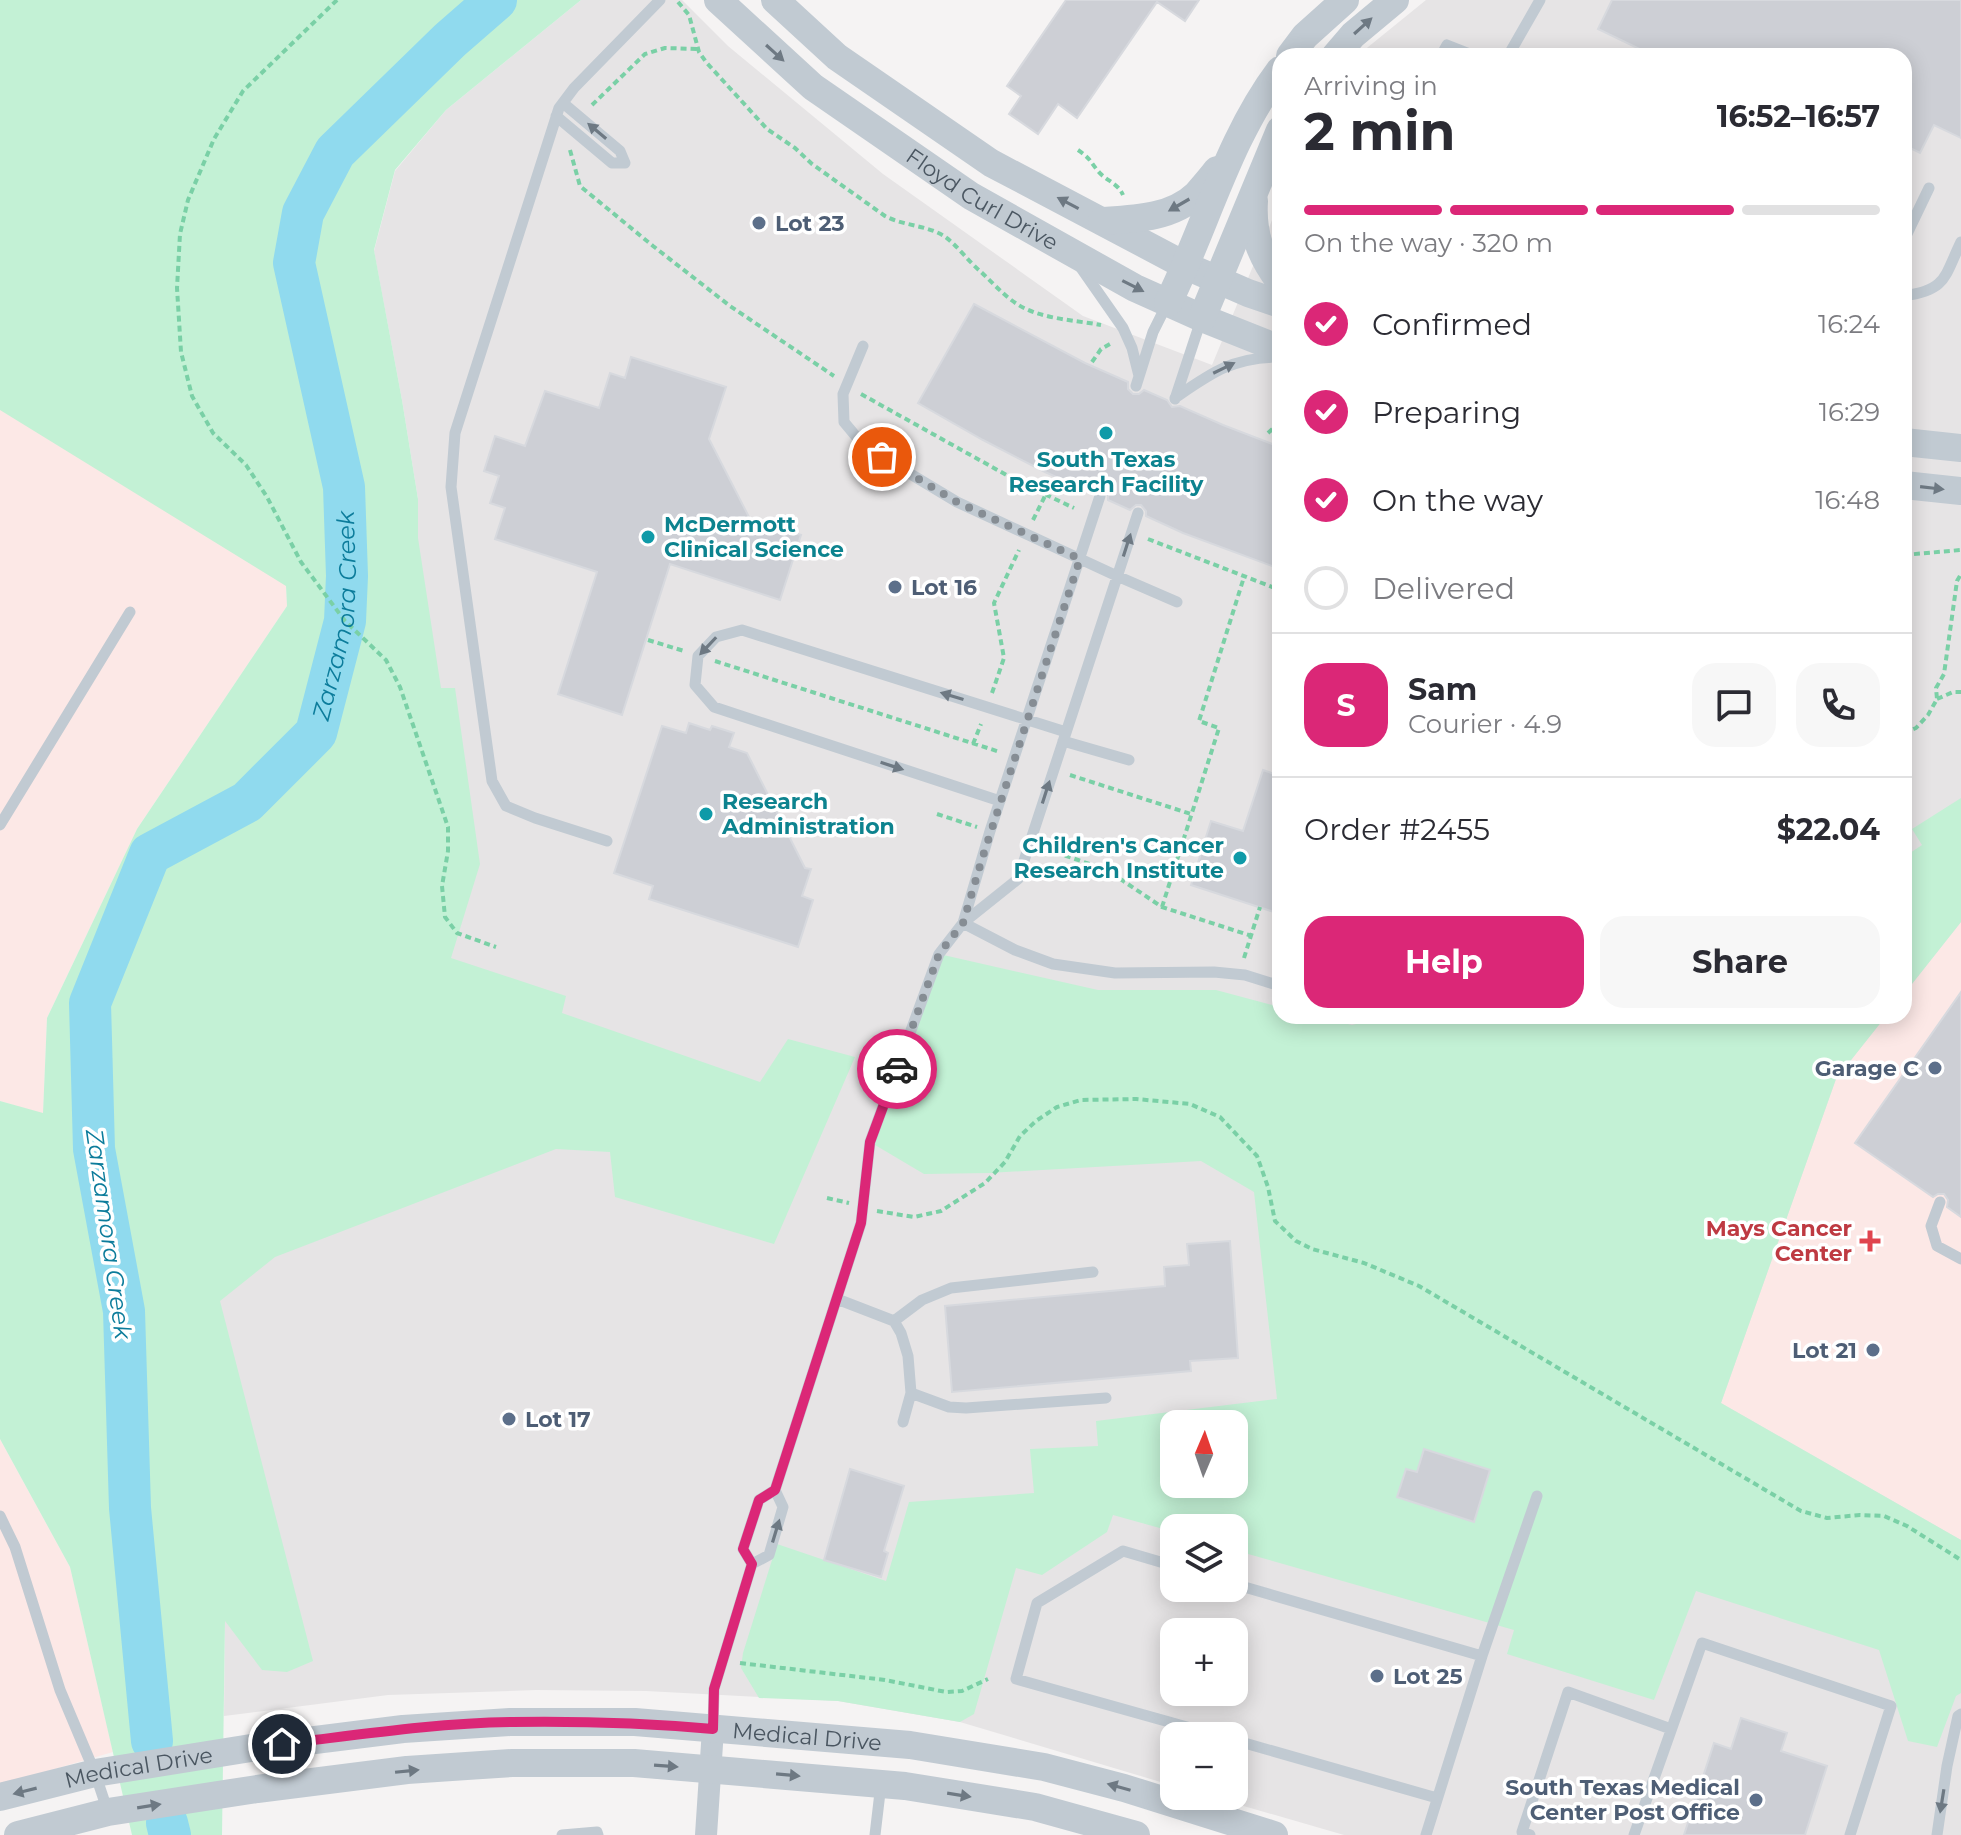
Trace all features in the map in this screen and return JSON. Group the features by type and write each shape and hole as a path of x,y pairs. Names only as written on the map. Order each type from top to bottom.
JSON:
{"street":[{"name":"Floyd Curl Drive","path":"718,0 813,87 971,196 1135,288 1272,346"},
{"name":"Floyd Curl Drive","path":"775,0 837,57 991,163 1186,266 1272,301"},
{"path":"1296,48 1345,0"},
{"path":"1342,48 1395,0"},
{"path":"1168,303 1244,126 1272,80"},
{"path":"1202,318 1272,149"},
{"path":"1102,221 1139,219 1166,213 1195,196 1233,151"},
{"path":"1255,190 1253,221 1260,248 1272,271"},
{"path":"1912,443 1961,448"},
{"path":"1912,486 1961,491"},
{"name":"Medical Drive","path":"0,1797 95,1773 251,1748 418,1728 526,1722 635,1722 910,1745 1044,1767 1124,1788 1274,1835"},
{"path":"706,1835 713,1729"},
{"name":"Medical Drive","path":"18,1835 108,1812 257,1789 407,1770 512,1763 634,1763 905,1786 1035,1807 1122,1833"}],"lane":[{"path":"607,841 506,806 492,781 451,487 455,433 556,116 574,88 660,0"},
{"path":"1513,48 1540,0"},
{"path":"556,116 612,163 625,163 620,151 563,103"},
{"path":"1912,223 1929,188"},
{"path":"1912,295 1926,293 1942,282 1961,242"},
{"path":"1066,249 1123,328 1132,348 1138,381 1153,332 1168,303"},
{"path":"1202,318 1174,401 1205,377 1232,363 1272,357"},
{"path":"863,346 843,394 844,422 864,446 957,502 1177,602"},
{"path":"963,923 1100,496"},
{"path":"752,1564 743,1549 759,1500 775,1490 861,1223 870,1142 939,954 963,923 1018,879 1138,513"},
{"path":"0,825 130,612"},
{"path":"1000,801 714,707 695,685 698,656 716,637 742,630 1027,719 1129,760"},
{"path":"963,923 1015,950 1053,964 1115,973 1214,972 1245,975 1272,983"},
{"path":"1940,1202 1931,1226 1937,1246 1961,1259"},
{"path":"894,1321 922,1300 951,1288 1093,1272"},
{"path":"837,1299 894,1321 901,1333 908,1356 911,1393 903,1422"},
{"path":"911,1393 949,1407 966,1408 1106,1398"},
{"path":"713,1729 714,1689 752,1564 769,1555 777,1531 783,1507 775,1490"},
{"path":"1426,1835 1482,1656 1537,1496"},
{"path":"0,1516 13,1543 60,1690 108,1812"},
{"path":"0,1550 13,1543"},
{"path":"1160,1562 1123,1551 1037,1603 1016,1679 1169,1722"},
{"path":"1248,1588 1482,1656"},
{"path":"1634,1835 1702,1643 1891,1706 1850,1835"},
{"path":"1530,1835 1522,1832 1568,1692 1671,1729"},
{"path":"1937,1835 1947,1766 1961,1714"},
{"path":"1248,1744 1437,1798"},
{"path":"875,1835 881,1784"},
{"path":"562,1835 597,1832 598,1835"}],"path":[{"path":"337,0 243,91 209,151 188,200 180,234 177,288 181,352 192,396 213,433 246,465 267,497 301,562 345,621 386,660 400,687 448,827 448,851 442,886 445,917 457,933 496,947"},
{"path":"676,0 689,15 706,62 767,129 812,164 885,216 946,237 1015,303 1029,310 1103,325"},
{"path":"581,118 645,54 665,48 699,49"},
{"path":"573,130 567,140 580,186 730,306 847,384 983,463 1074,508"},
{"path":"1078,150 1091,159 1099,173 1120,189 1128,200"},
{"path":"1092,362 1101,349 1110,344"},
{"path":"1268,433 1272,429"},
{"path":"1035,517 1053,480"},
{"path":"1144,537 1272,587"},
{"path":"1912,554 1961,550"},
{"path":"973,744 1004,658 994,603 1018,552"},
{"path":"1912,730 1928,715 1937,699 1936,688 1944,674 1957,581 1961,574"},
{"path":"1162,907 1219,728 1199,721 1244,577"},
{"path":"648,640 1014,757"},
{"path":"1937,699 1961,692"},
{"path":"1053,770 1191,814"},
{"path":"937,814 990,831"},
{"path":"1029,844 1107,870 1162,907 1252,936"},
{"path":"1243,962 1260,907"},
{"path":"827,1198 893,1215 914,1217 941,1211 985,1183 1005,1162 1020,1136 1057,1107 1081,1100 1136,1099 1190,1104 1220,1117 1257,1156 1275,1221 1296,1241 1312,1249 1364,1263 1419,1286 1801,1511 1827,1518 1884,1516 1907,1526 1961,1560"},
{"path":"740,1663 885,1680 946,1692 962,1691 988,1679"}],"shaded area":[{"path":"581,0 682,0 728,46 883,174 1083,316 1212,365 1272,220 1272,1024 1912,1024 1912,48 1367,48 1426,0 1961,0 1961,1835 1344,1835 1248,1807 1248,1722 1160,1722 1160,1782 960,1722 838,1701 646,1691 536,1690 388,1695 224,1716 225,1619 176,1059 418,499 374,251 395,171 446,110"},
{"path":"0,288 285,561 287,606 137,829 47,1018 43,1114 0,1101"},
{"name":"Mays Cancer Center","path":"1961,922 1961,1540 1721,1403 1836,1079 1880,1024 1912,1024 1912,984"},
{"path":"0,1439 70,1567 113,1752 0,1785"}],"green space":[{"path":"0,0 581,0 446,110 395,170 374,250 418,499 418,538 441,688 455,688 480,864 451,958 566,996 562,1013 760,1082 788,1039 855,1057 774,1244 615,1197 610,1152 556,1149 275,1257 220,1301 313,1661 287,1672 262,1670 225,1621 222,1835 132,1835 70,1567 0,1439 0,1101 43,1113 47,1018 137,829 287,606 286,586 0,410"},
{"path":"1961,798 1961,922 1912,984 1912,852 1922,845 1912,829"},
{"path":"939,954 1098,990 1216,990 1272,1005 1272,1024 1880,1024 1836,1079 1721,1403 1961,1540 1961,1693 1956,1696 1937,1747 1908,1741 1879,1650 1696,1591 1654,1700 1507,1654 1514,1630 1248,1554 1248,1514 1160,1514 1160,1528 1113,1515 1107,1532 1042,1575 1016,1568 974,1714 960,1722 838,1701 759,1698 741,1668 777,1544 886,1581 909,1502 1034,1493 1030,1449 1098,1446 1096,1421 1160,1413 1160,1498 1248,1498 1248,1410 1186,1410 1277,1399 1254,1192 1201,1161 924,1174 870,1142"}],"building":[{"path":"1066,0 1199,0 1185,21 1157,2 1077,118 1058,104 1038,134 1009,114 1021,96 1007,86"},
{"path":"1612,0 1961,0 1961,138 1934,125 1920,153 1912,149 1912,48 1637,48 1598,29"},
{"name":"South Texas Research Facility","path":"974,304 1085,363 1128,382 1128,389 1133,394 1144,390 1167,400 1172,407 1180,406 1272,444 1272,566 1146,516 1141,505 1130,510 1108,500 1103,488 1092,493 1045,472 918,403"},
{"name":"McDermott Clinical Science","path":"631,357 726,387 709,439 750,519 801,535 780,600 670,564 622,715 558,694 597,572 495,539 505,508 490,503 499,476 484,471 495,436 525,446 545,391 599,408 610,373 625,378"},
{"name":"Research Administration","path":"689,723 734,733 729,747 747,753 805,868 811,869 802,896 813,900 798,947 649,899 653,886 614,873 662,726 686,733"},
{"name":"Children's Cancer Research Institute","path":"1263,770 1272,773 1272,911 1191,885 1211,821 1243,831"},
{"name":"Garage C","path":"1961,992 1961,1217 1947,1207 1948,1200 1944,1194 1933,1197 1855,1143"},
{"path":"1230,1241 1238,1358 1190,1361 1191,1371 952,1392 945,1306 1165,1286 1164,1267 1189,1265 1187,1244"},
{"path":"1424,1449 1490,1470 1474,1522 1397,1497 1406,1469 1417,1472"},
{"path":"850,1469 904,1486 884,1551 888,1553 881,1577 824,1560"},
{"name":"South Texas Medical Center Post Office","path":"1741,1718 1787,1733 1781,1751 1827,1766 1805,1835 1684,1835 1714,1743 1731,1749"}],"waterway":[{"name":"Zarzamora Creek","path":"152,1741 130,1508 124,1311 94,1149 90,1003 150,854 247,802 316,733 345,621 347,576 344,487 294,263 303,213 335,152 450,40 496,0"},
{"name":"Zarzamora Creek","path":"167,1823 170,1835"}],"way so far":[{"path":"882,457 957,502 1080,559 963,923 939,954 897,1069"}],"place":[{"name":"Lot 23","path":"759,223"},
{"name":"South Texas Research Facility","path":"1106,433"},
{"name":"McDermott Clinical Science","path":"648,537"},
{"name":"Lot 16","path":"895,587"},
{"name":"Research Administration","path":"706,814"},
{"name":"Children's Cancer Research Institute","path":"1240,858"},
{"name":"Garage C","path":"1935,1068"},
{"name":"Mays Cancer Center","path":"1870,1241"},
{"name":"Lot 21","path":"1873,1350"},
{"name":"Lot 17","path":"509,1419"},
{"name":"Lot 25","path":"1377,1676"},
{"name":"South Texas Medical Center Post Office","path":"1756,1800"}],"route":[{"path":"282,1744 403,1729 510,1722 635,1722 713,1729 714,1689 752,1564 743,1549 759,1500 775,1490 837,1299 861,1223 870,1142 897,1069"}]}
